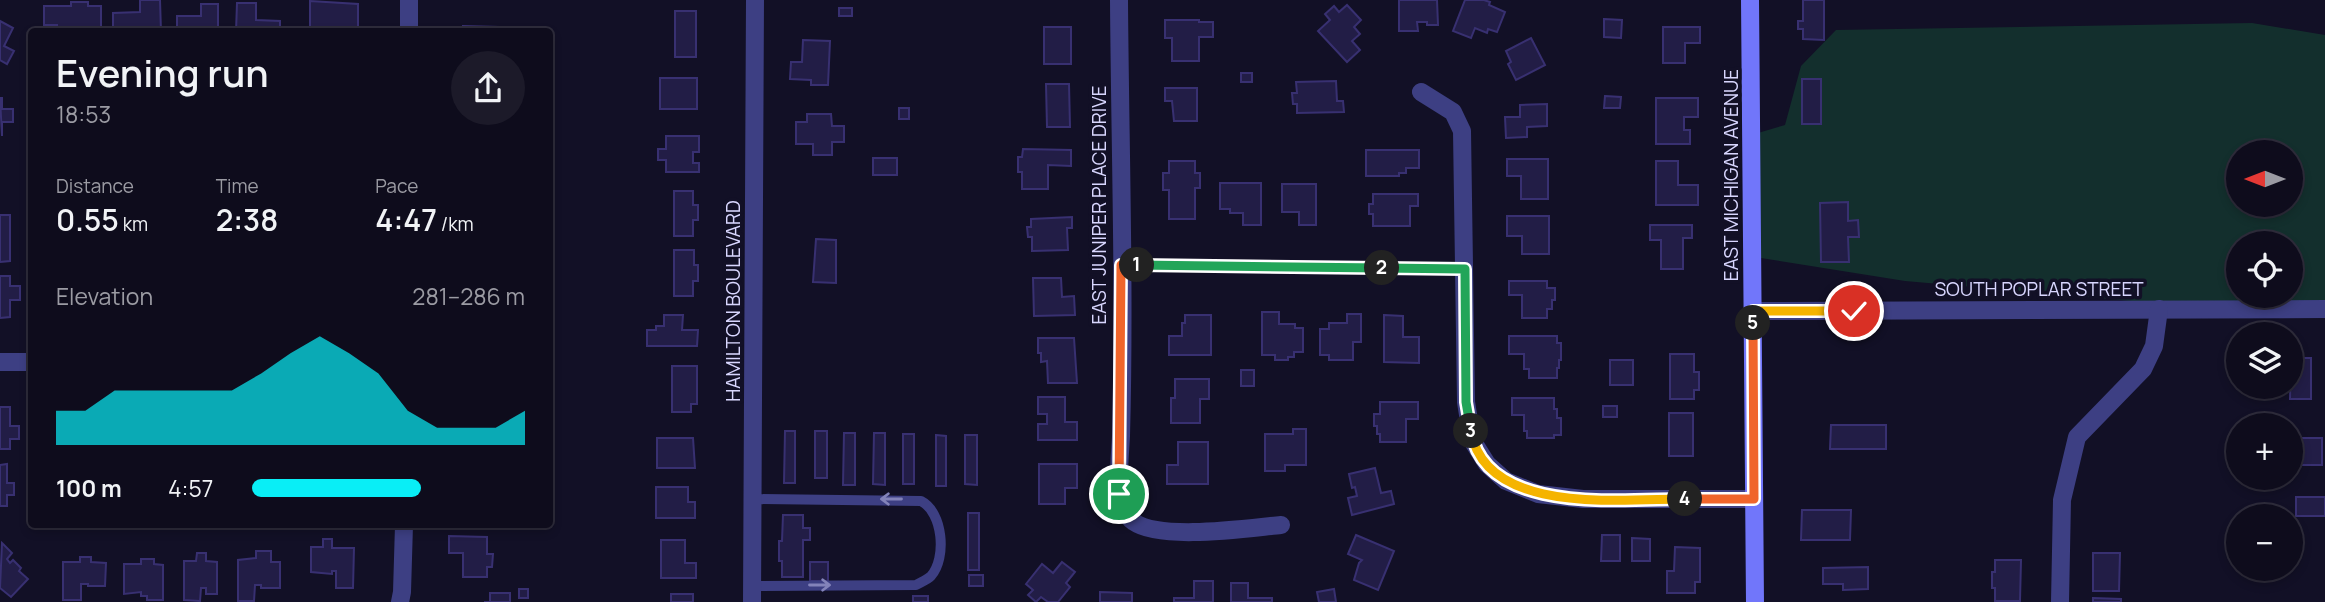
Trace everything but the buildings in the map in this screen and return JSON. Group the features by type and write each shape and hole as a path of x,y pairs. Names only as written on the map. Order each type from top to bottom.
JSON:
{"street":[{"path":"409,0 409,28"},
{"name":"HAMILTON BOULEVARD","path":"752,594 755,0"},
{"name":"EAST JUNIPER PLACE DRIVE","path":"1119,0 1122,409 1119,494 1126,514 1134,523 1179,532 1281,525"},
{"name":"EAST MICHIGAN AVENUE","path":"1750,0 1755,602"},
{"path":"1421,92 1453,112 1462,131 1466,402 1472,440 1487,464 1506,481 1538,494 1583,499 1754,499"},
{"name":"SOUTH POPLAR STREET","path":"1753,311 2325,309"},
{"path":"2060,602 2062,500 2077,437 2143,369 2154,345 2159,310"},
{"path":"0,362 28,362"},
{"path":"400,602 404,528"}],"lane":[{"path":"1121,265 1465,269"},
{"path":"752,594 916,584 930,577 937,566 939,551 938,522 928,504 921,501 753,499"}],"green space":[{"path":"2252,23 2325,35 2325,318 1905,281 1761,258 1758,133 1785,125 1801,66 1836,30"}],"route":[{"path":"1119,494 1122,409 1121,265 1465,269 1466,402 1472,440 1487,464 1506,481 1538,494 1583,499 1754,499 1753,311 1854,311"}]}
